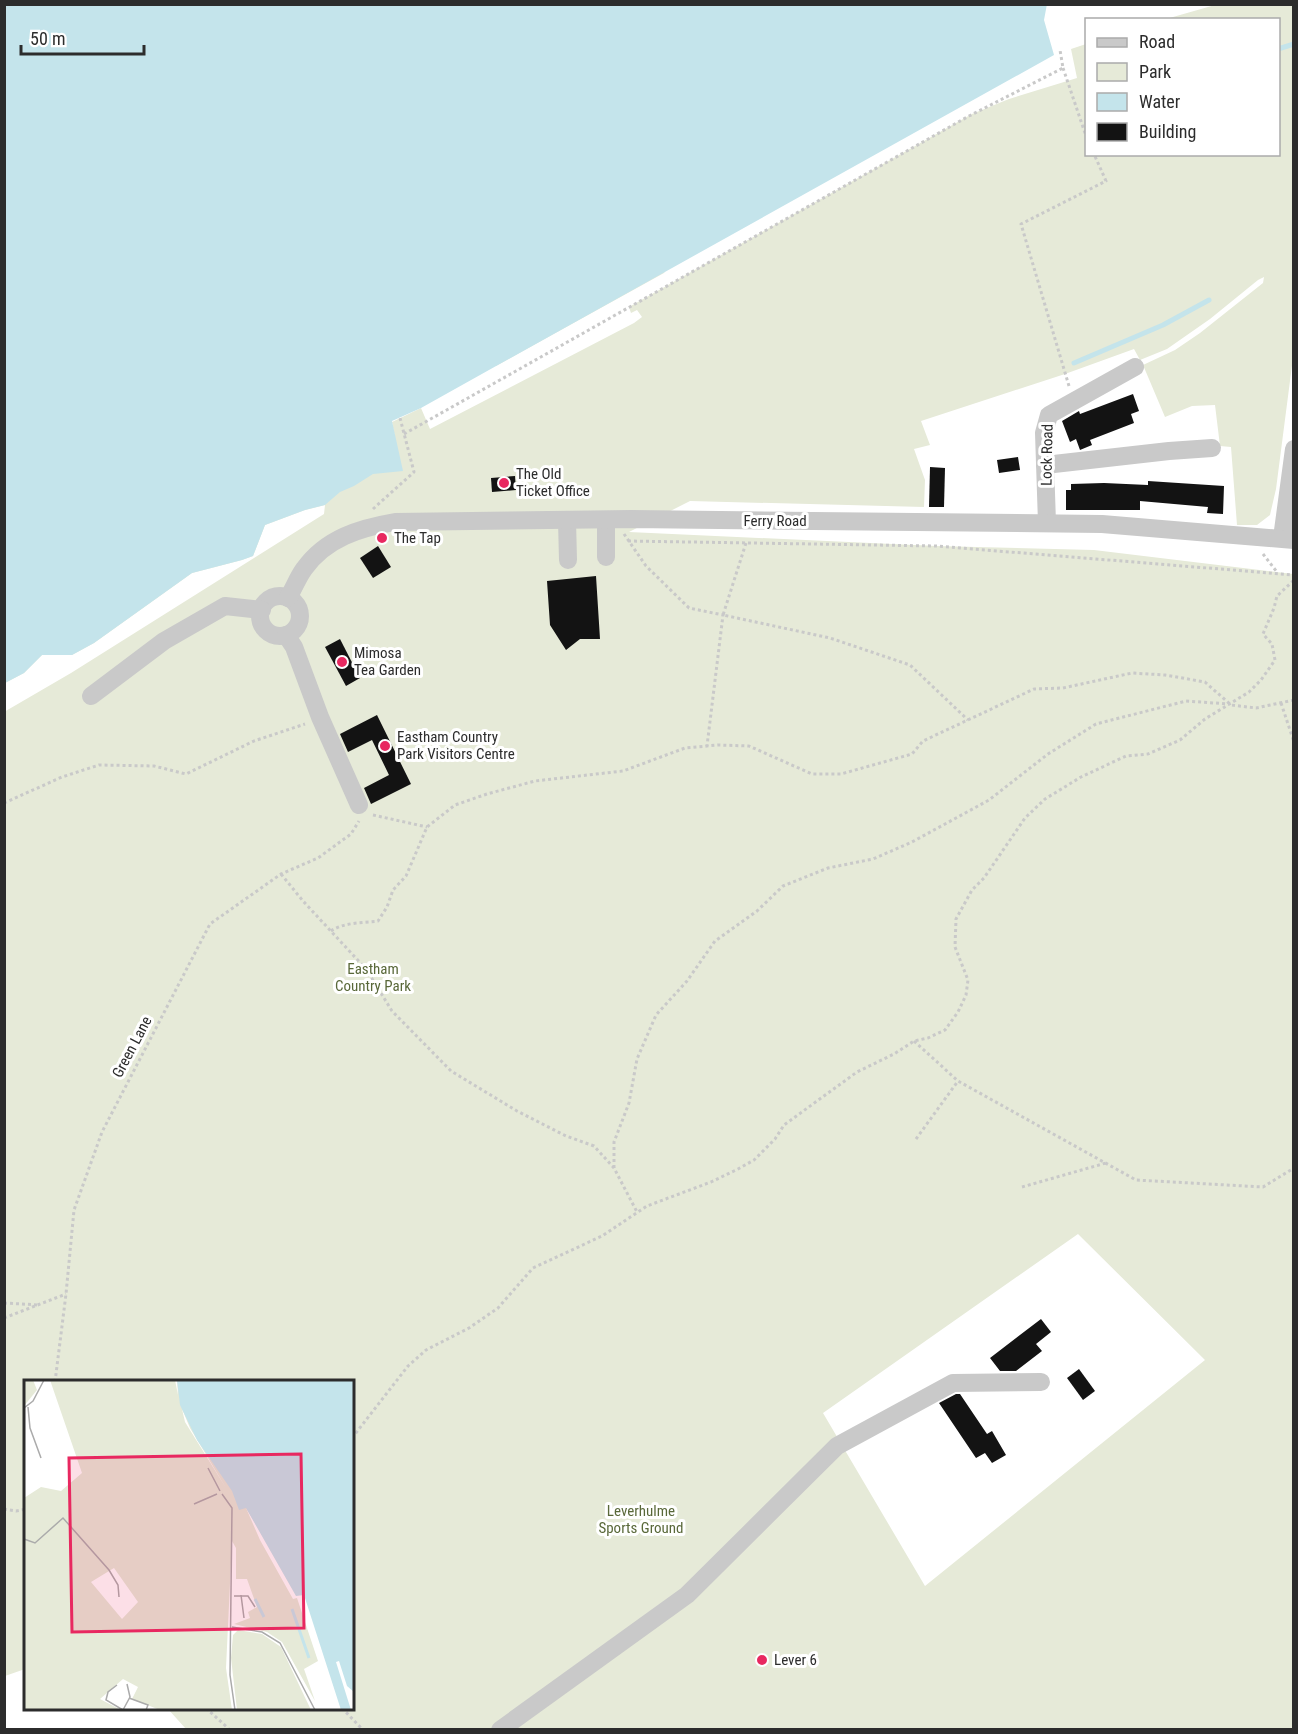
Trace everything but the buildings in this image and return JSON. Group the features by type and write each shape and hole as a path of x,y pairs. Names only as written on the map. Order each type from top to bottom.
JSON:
{"street":[{"name":"Lock Road","path":"1047,523 1044,433 1049,415 1135,367"},
{"path":"1045,465 1212,448"},
{"path":"1288,539 1293,449"},
{"path":"567,520 568,560"},
{"path":"606,520 606,557"},
{"name":"Ferry Road","path":"288,598 305,568 322,550 345,535 368,527 395,522 606,520 1102,524 1288,539"},
{"path":"275,597 288,598 297,605 300,617 296,628 286,634 274,634 269,632 262,622 262,610 269,600 275,597"},
{"path":"91,696 164,641 225,606 262,610"},
{"path":"286,634 294,648 320,717 359,805"},
{"path":"500,1730 687,1595 837,1446 953,1383 1041,1382"}],"path":[{"path":"1060,50 1063,68 1085,133"},
{"path":"404,434 960,122 1063,68"},
{"path":"1073,401 1021,224 1106,181 1095,156"},
{"path":"365,516 414,472 400,418"},
{"path":"968,720 910,665 830,638 689,608 646,566 628,541 936,546 1293,575"},
{"path":"707,746 723,615 746,543"},
{"path":"354,1435 408,1366 426,1350 469,1328 493,1312 508,1299 533,1268 602,1236 647,1206 711,1182 754,1160 775,1139 784,1125 857,1072 894,1054 914,1041 928,1038 945,1030 966,995 968,980 955,947 956,920 972,890 984,878 1025,818 1045,799 1081,777 1126,756 1148,754 1180,740 1205,719 1249,692 1275,660 1272,644 1263,634 1277,596 1293,580"},
{"path":"331,931 354,924 378,921 387,907 393,890 406,876 428,827 455,805 487,794 536,782 623,771 685,747 749,746 812,774 841,774 912,754 923,741 1034,689 1063,688 1132,673 1166,675 1205,682 1231,705"},
{"path":"614,1168 614,1142 629,1103 637,1059 656,1016 687,981 715,941 757,911 783,886 828,868 873,859 947,824 989,800 1048,754 1096,724 1186,701 1256,708 1293,700"},
{"path":"1281,703 1293,742"},
{"path":"4,803 62,777 99,765 154,766 186,774 254,741 301,725"},
{"path":"359,805 369,814 428,827"},
{"name":"Green Lane","path":"55,1380 74,1210 102,1132 210,924 281,874 318,858 351,834 362,816 359,805"},
{"path":"281,874 366,969 392,1011 452,1071 517,1111 566,1136 594,1146 614,1168 637,1212"},
{"path":"914,1041 958,1081 1136,1180 1263,1187 1293,1168"},
{"path":"916,1139 958,1081"},
{"path":"1022,1187 1106,1163"},
{"path":"4,1318 66,1294"},
{"path":"4,1303 41,1305"},
{"path":"4,1509 24,1509"},
{"path":"208,1710 230,1730"},
{"path":"344,1710 363,1730"}],"green space":[{"path":"1215,5 1293,5 1294,350 1276,489 1270,515 1257,525 1237,525 1231,447 1220,446 1215,405 1192,406 1165,417 1143,365 1175,350 1200,333 1263,283 1264,277 1167,349 1140,360 1134,349 921,421 930,445 914,449 925,480 924,507 690,501 629,532 936,546 1094,550 1293,574 1293,1729 186,1729 169,1710 354,1710 354,1380 24,1380 24,1669 5,1676 4,712 71,673 324,514 325,505 265,525 253,556 192,573 94,643 72,655 42,655 24,673 5,683 5,580 176,478 342,360 479,274 639,163 824,86 863,79 988,36 988,51 903,74 879,93 737,153 710,183 710,227 700,234 699,242 681,251 664,273 496,366 478,362 435,387 369,385 368,425 335,456 359,455 366,440 395,438 392,422 421,408 430,429 634,323 642,317 637,310 631,313 629,307 972,114 1009,99 1077,78 1071,49 1085,44 1085,156 1280,156 1280,18 1170,18","holes":["1078,1234 1205,1360 925,1586 823,1413"]}],"water":[{"path":"5,4 1047,4 1044,20 1054,55 421,408 392,421 403,471 373,474 340,492 325,505 265,525 253,556 192,573 94,643 72,655 42,655 24,673 5,683"}],"waterway":[{"path":"1280,48 1294,44"},
{"path":"1074,363 1163,325 1209,300"}],"place":[{"name":"The Old Ticket Office","path":"504,483"},
{"name":"The Tap","path":"382,538"},
{"name":"Mimosa Tea Garden","path":"342,662"},
{"name":"Eastham Country Park Visitors Centre","path":"385,746"},
{"name":"Lever 6","path":"762,1660"}],"park label":[{"name":"Eastham Country Park","path":"373,978"},
{"name":"Leverhulme Sports Ground","path":"641,1520"}]}
